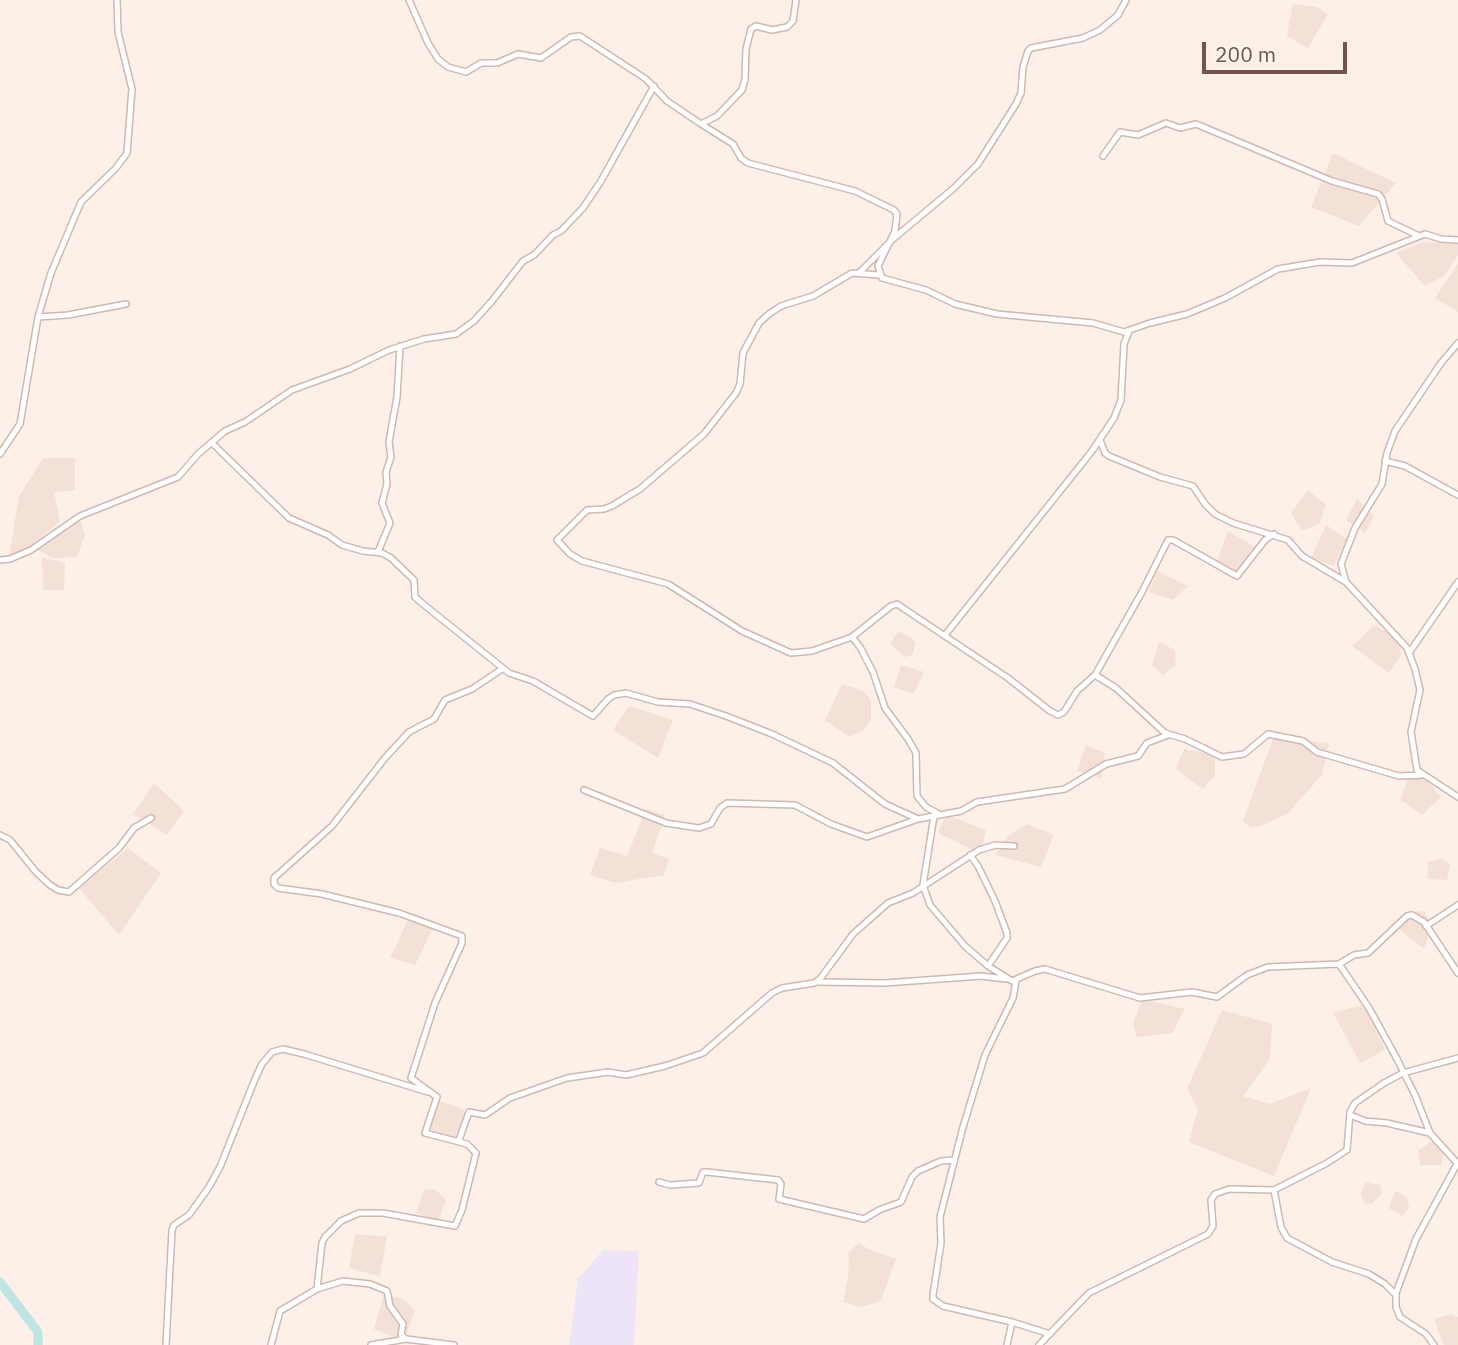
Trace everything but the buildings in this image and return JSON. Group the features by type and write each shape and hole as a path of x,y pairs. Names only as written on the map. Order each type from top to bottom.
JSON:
{"street":[{"path":"0,454 20,424 38,317 51,273 81,202 116,168 127,153 132,89 117,32 117,0"},
{"path":"409,0 428,43 442,63 453,69 469,71 481,63 497,63 518,54 541,58 562,42 576,36 585,39 654,86 667,101 733,144 741,158 748,163 835,185 889,206 897,214 892,239 878,266 879,275"},
{"path":"701,124 717,116 742,90 751,29 756,26 772,30 787,27 793,20 796,0"},
{"path":"859,273 892,239 954,188 978,164 1021,93 1023,67 1028,51 1031,48 1083,38 1100,30 1118,15 1126,0"},
{"path":"0,560 10,559 31,550 80,516 178,477 198,454 225,431 244,422 292,390 350,369 400,346 456,334 474,321 504,288 519,265 534,255 553,234 569,224 595,191 654,86"},
{"path":"1102,156 1120,132 1138,135 1167,123 1180,128 1196,124 1325,178 1378,194 1388,221 1417,236"},
{"path":"1274,534 1265,540 1237,576 1173,540 1168,540 1095,675 1077,691 1065,712 1055,714 946,635 895,604 852,637 812,651 791,653 735,628 668,584 582,561 570,554 557,540 587,510 612,506 640,489 704,434 736,393 740,384 743,353 760,323 769,314 781,306 813,296 852,273 879,275 885,280 929,291 955,304 997,314 1093,323 1122,332 1199,309 1279,269 1320,262 1352,263 1417,236 1429,234 1441,239 1458,240"},
{"path":"38,317 68,315 126,304"},
{"path":"946,635 1100,440 1120,406 1124,344 1129,331"},
{"path":"1346,582 1341,564 1356,528 1382,484 1385,461 1395,431 1458,342"},
{"path":"378,552 390,523 382,503 391,457 389,442 397,397 400,346"},
{"path":"1451,352 1458,358"},
{"path":"1100,440 1105,453 1110,456 1160,477 1193,486 1215,514 1262,533 1289,540 1302,556 1346,582 1409,653 1420,685 1411,732 1414,763 1422,775 1458,797"},
{"path":"212,443 289,518 328,535 342,545 378,552 391,558 414,580 415,597 502,669 533,681 593,716 608,699 626,693 658,702 690,704 726,716 772,734 833,764 885,804 918,819"},
{"path":"1385,461 1405,466 1458,495"},
{"path":"1409,653 1458,582"},
{"path":"852,637 873,673 884,708 916,753 917,796 937,815"},
{"path":"317,1289 322,1243 341,1221 359,1213 383,1213 455,1226 462,1209 476,1153 472,1147 459,1140 425,1133 437,1101 435,1094 412,1081 411,1075 435,1003 462,943 462,936 399,913 322,894 278,888 274,884 274,878 332,826 409,732 434,719 444,700 472,689 502,669"},
{"path":"1095,675 1116,688 1168,735 1185,739 1225,758 1244,754 1268,734 1303,741 1317,752 1399,776 1422,775"},
{"path":"584,790 666,823 699,828 708,827 722,805 733,802 795,805 831,824 867,837 918,819 958,811 977,803 1065,789 1106,764 1138,756 1147,743 1168,735"},
{"path":"937,815 923,886 930,905 965,946 988,966 1012,981"},
{"path":"0,835 10,840 50,885 69,892 119,848 134,828 151,818"},
{"path":"814,983 826,972 853,934 888,904 906,897 970,855 989,846 1014,846"},
{"path":"970,855 993,897 1007,933 1007,938 988,966"},
{"path":"1426,926 1458,905"},
{"path":"459,1140 469,1112 485,1115 510,1098 567,1078 608,1072 626,1075 692,1057 715,1044 741,1018 782,988 842,981 885,983 981,976 1012,981 1045,969 1140,998 1192,992 1214,997 1247,975 1268,968 1339,964 1354,955 1368,953 1407,916 1418,916 1458,973"},
{"path":"1339,964 1369,1009 1404,1073 1430,1133 1458,1164 1416,1240 1396,1295 1396,1310 1400,1317 1426,1334 1434,1345"},
{"path":"1012,981 1013,998 985,1055 954,1160 940,1217 942,1243 933,1299 943,1307 1012,1322 1050,1334"},
{"path":"166,1345 172,1230 174,1225 189,1215 209,1187 220,1167 262,1063 271,1052 283,1049 304,1054 391,1083 435,1094"},
{"path":"1039,1345 1089,1293 1208,1234 1213,1226 1212,1200 1215,1195 1229,1189 1274,1190 1345,1152 1348,1146 1350,1115 1355,1103 1404,1073 1458,1058"},
{"path":"1350,1115 1366,1121 1430,1133"},
{"path":"659,1182 670,1185 699,1183 705,1172 778,1180 781,1184 779,1199 864,1219 901,1202 912,1177 918,1171 941,1161 954,1160"},
{"path":"1274,1190 1281,1227 1287,1238 1332,1262 1369,1275 1385,1284 1396,1295"},
{"path":"271,1345 280,1311 317,1289 343,1281 370,1284 387,1292 390,1306 403,1324 401,1337 406,1339"},
{"path":"1007,1345 1012,1322"},
{"path":"371,1345 406,1339 454,1345"}],"shaded area":[{"path":"1293,4 1317,7 1328,14 1308,48 1287,36"},
{"path":"1333,153 1396,183 1359,226 1311,207"},
{"path":"1423,242 1458,244 1458,255 1444,276 1425,286 1396,253"},
{"path":"1458,264 1458,312 1435,298"},
{"path":"43,458 75,458 75,490 54,492 60,521 28,548 9,556 19,496"},
{"path":"1308,490 1326,505 1319,524 1302,531 1291,513"},
{"path":"1357,499 1374,516 1365,533 1346,520"},
{"path":"80,520 85,534 77,557 53,558 36,549 57,531"},
{"path":"1326,525 1347,539 1334,566 1311,558"},
{"path":"1228,531 1257,548 1240,574 1217,561"},
{"path":"42,557 65,563 64,590 43,590"},
{"path":"1157,571 1188,586 1173,600 1149,592"},
{"path":"1374,625 1396,637 1401,655 1389,673 1352,646"},
{"path":"898,631 916,643 912,655 905,657 890,644"},
{"path":"1159,642 1175,650 1176,665 1163,675 1152,665"},
{"path":"901,665 924,672 913,694 894,687"},
{"path":"842,684 863,691 871,700 871,719 863,731 849,737 825,720"},
{"path":"629,706 673,720 658,758 613,730"},
{"path":"1273,739 1329,743 1322,775 1287,814 1251,828 1243,821"},
{"path":"1086,745 1105,753 1101,778 1077,771"},
{"path":"1184,749 1215,755 1215,776 1202,789 1176,769"},
{"path":"1409,775 1428,781 1441,797 1422,815 1401,800"},
{"path":"154,783 184,811 167,835 133,814"},
{"path":"646,809 665,815 652,853 669,859 664,875 615,883 590,875 600,848 627,856"},
{"path":"946,815 986,830 983,844 973,850 938,833"},
{"path":"1027,824 1054,835 1041,867 995,855 1008,836"},
{"path":"128,848 161,873 119,935 79,888"},
{"path":"1442,858 1450,865 1447,880 1427,879 1428,862"},
{"path":"1424,911 1432,924 1424,949 1400,930 1406,913"},
{"path":"408,920 434,926 415,965 390,958"},
{"path":"1142,999 1185,1009 1172,1033 1137,1037 1133,1024"},
{"path":"1366,1005 1385,1050 1360,1063 1333,1012"},
{"path":"1222,1010 1272,1024 1270,1059 1243,1096 1270,1104 1311,1088 1274,1176 1189,1142 1198,1109 1187,1089"},
{"path":"439,1101 461,1108 466,1113 455,1138 427,1129"},
{"path":"1432,1141 1443,1154 1441,1165 1420,1165 1418,1151"},
{"path":"1365,1182 1381,1185 1381,1195 1371,1204 1365,1204 1361,1194"},
{"path":"435,1189 446,1200 438,1221 416,1213 424,1190"},
{"path":"1395,1191 1407,1197 1409,1208 1402,1216 1389,1208"},
{"path":"355,1234 387,1237 380,1276 349,1268"},
{"path":"859,1243 896,1259 881,1301 861,1307 843,1302 849,1252"},
{"path":"603,1250 639,1251 634,1345 569,1345 578,1279"},
{"path":"384,1294 403,1299 415,1310 407,1333 394,1337 374,1329"},
{"path":"1451,1314 1458,1317 1458,1345 1444,1345 1434,1319"}],"waterway":[{"path":"0,1282 38,1332 38,1345"}]}
